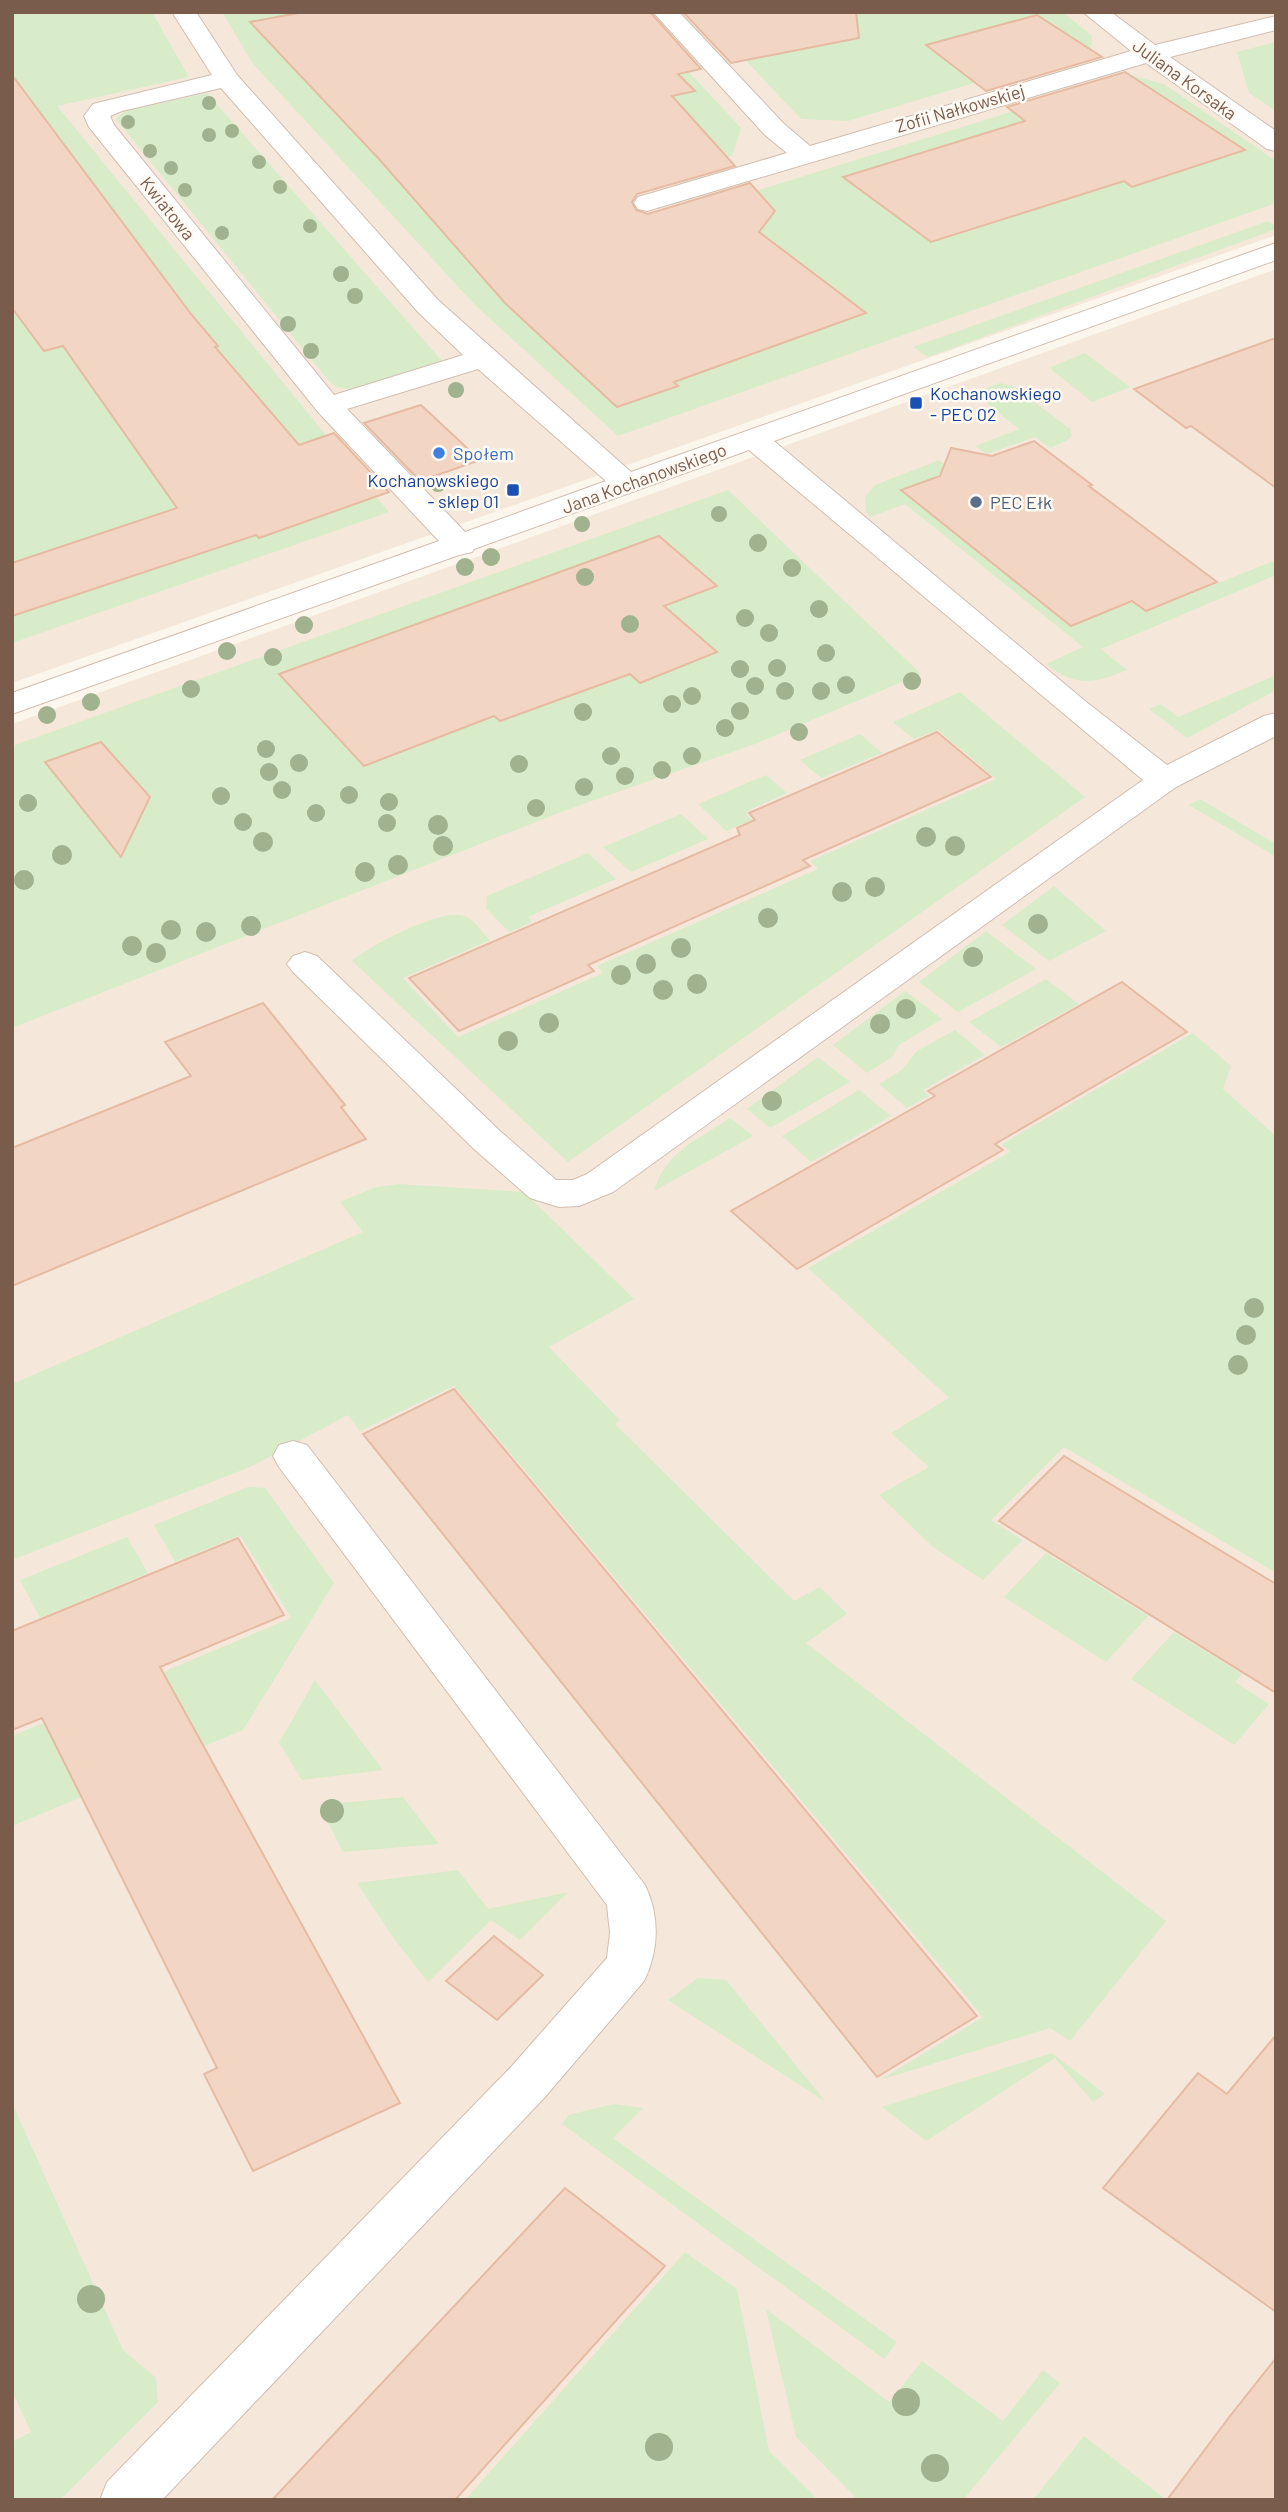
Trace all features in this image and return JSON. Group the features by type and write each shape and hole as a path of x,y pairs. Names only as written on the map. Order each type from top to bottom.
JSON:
{"street":[{"path":"184,12 227,79 428,306 627,484"},
{"path":"665,12 774,129 804,154"},
{"name":"Juliana Korsaka","path":"1095,12 1276,143"},
{"name":"Zofii Nałkowskiej","path":"647,203 804,154 1150,54 1276,23"},
{"name":"Kwiatowa","path":"227,79 102,108 97,117 102,127 328,406 461,546"},
{"name":"Jana Kochanowskiego","path":"12,704 461,546 753,438 1276,251"},
{"path":"328,406 483,358"},
{"path":"753,438 1074,708 1164,780"},
{"path":"305,964 486,1140 543,1189 559,1194 579,1193 611,1175 1164,780 1276,723"},
{"path":"126,2500 528,2082 628,1967 634,1945 634,1921 629,1899 293,1456"}],"shaded area":[{"path":"12,12 1276,12 1276,235 12,683"},
{"path":"1276,269 1276,2500 12,2500 12,724"}],"green space":[{"path":"12,12 152,12 189,77 57,106 389,512 12,643"},
{"path":"222,12 633,12 741,128 732,156 618,190 660,229 701,208 1130,75 1164,84 1276,161 1276,203 618,436 475,305 253,64"},
{"path":"700,12 1063,12 1092,36 1091,48 848,121 801,119"},
{"path":"1276,42 1276,111 1249,93 1237,52"},
{"path":"207,93 443,362 349,389 336,387 329,381 116,119 125,111"},
{"path":"1268,221 1276,226 1276,229 928,357 913,347"},
{"path":"1085,353 1130,387 1092,402 1052,370 1051,367"},
{"path":"1000,383 1015,387 1070,429 1072,435 1068,440 1050,448 1035,437 987,454 975,446 1019,429 974,393"},
{"path":"939,460 952,471 901,491 1071,627 1132,602 1146,612 1276,560 1276,575 1101,649 1127,670 1095,680 1066,677 1046,664 1083,647 905,504 870,517 866,512 865,497 875,485"},
{"path":"728,490 921,674 755,744 569,809 12,1028 12,746"},
{"path":"1276,675 1276,690 1187,738 1149,709 1161,704 1178,717"},
{"path":"960,692 1085,797 568,1162 352,961 390,937 426,922 457,915 470,919 490,940 403,978 458,1037 603,973 597,966 818,869 810,861 996,779 938,730 914,739 893,722"},
{"path":"860,734 882,753 821,778 800,760"},
{"path":"766,775 787,793 745,812 752,820 726,831 698,804"},
{"path":"1200,799 1276,844 1276,857 1189,805"},
{"path":"681,814 708,839 631,872 603,847"},
{"path":"588,853 616,879 528,917 532,922 509,932 486,908 487,896"},
{"path":"1054,886 1106,931 1049,961 1002,925"},
{"path":"986,931 1036,969 958,1012 919,982"},
{"path":"1046,979 1079,1004 1001,1047 969,1022"},
{"path":"905,991 942,1019 899,1045 892,1057 867,1073 833,1045"},
{"path":"955,1030 985,1055 923,1090 929,1096 907,1108 879,1084 902,1070 917,1051"},
{"path":"1193,1033 1231,1066 1223,1089 1276,1136 1276,1573 1064,1447 991,1520 1022,1540 983,1580 933,1547 879,1495 929,1467 891,1433 949,1398 808,1268 1010,1152 1002,1144"},
{"path":"818,1057 850,1082 770,1128 747,1109"},
{"path":"859,1090 891,1116 811,1162 782,1136"},
{"path":"730,1118 753,1136 654,1191 666,1166 675,1156"},
{"path":"399,1184 524,1192 634,1299 549,1347 620,1420 615,1424 794,1601 820,1587 847,1614 806,1643 1166,1921 1070,2041 1050,2028 880,2080 983,2017 454,1386 360,1431 348,1415 250,1467 12,1560 12,1384 363,1232 340,1202 376,1187"},
{"path":"248,1487 265,1488 334,1583 243,1730 12,1826 12,1736 291,1618 240,1535 175,1562 154,1525"},
{"path":"127,1537 148,1573 40,1618 20,1580"},
{"path":"1046,1553 1148,1616 1106,1662 1004,1597"},
{"path":"1174,1632 1242,1674 1235,1682 1269,1704 1234,1745 1131,1679"},
{"path":"315,1680 383,1770 302,1780 279,1743"},
{"path":"403,1797 439,1844 343,1852 319,1805"},
{"path":"458,1870 488,1909 568,1892 520,1940 491,1920 428,1982 395,1940 357,1883"},
{"path":"698,1978 726,1980 826,2102 668,2000"},
{"path":"1052,2053 1105,2094 1093,2102 1055,2058 926,2141 882,2107"},
{"path":"12,2103 123,2350 156,2378 158,2402 60,2500 12,2500 12,2442 31,2432 12,2391"},
{"path":"614,2104 643,2108 613,2138 897,2342 884,2359 562,2124 568,2115"},
{"path":"685,2252 737,2289 769,2451 818,2500 465,2500"},
{"path":"766,2309 889,2402 922,2361 1003,2421 1043,2370 1060,2383 963,2500 858,2500 796,2437"},
{"path":"1084,2436 1164,2498 1033,2500"}],"building":[{"path":"304,12 650,12 701,69 678,74 695,91 672,96 735,166 637,194 632,202 636,210 648,214 750,183 775,211 759,232 866,313 674,382 678,386 617,407 505,303 379,159 250,22"},
{"path":"683,12 856,12 859,38 731,63"},
{"path":"1037,15 1102,57 986,91 926,45"},
{"path":"1125,72 1245,150 1132,187 1124,181 931,242 843,177 1025,121 1007,107"},
{"path":"12,75 191,314 218,346 215,347 299,445 334,433 389,492 259,538 256,535 12,616 12,563 177,508 63,346 44,351 12,308"},
{"path":"1276,338 1276,488 1191,426 1186,428 1134,389"},
{"path":"421,405 480,460 420,481 364,423"},
{"path":"1034,441 1217,582 1146,611 1132,601 1071,626 901,490 940,476 951,448 992,456"},
{"path":"659,536 717,586 664,606 717,652 640,683 630,674 500,721 494,716 364,766 279,674"},
{"path":"937,732 991,777 803,860 810,866 588,965 594,971 459,1031 409,978 740,835 737,828 755,820 749,813"},
{"path":"101,742 150,797 121,857 45,762"},
{"path":"1122,982 1187,1032 995,1144 1003,1150 797,1269 731,1211 935,1096 928,1091"},
{"path":"263,1003 345,1105 341,1107 366,1139 12,1286 12,1148 191,1076 165,1042"},
{"path":"454,1389 977,2016 877,2077 363,1434"},
{"path":"1064,1456 1276,1584 1276,1693 999,1521"},
{"path":"238,1538 284,1615 160,1667 400,2103 253,2171 204,2074 217,2068 42,1718 12,1730 12,1631"},
{"path":"494,1936 543,1975 497,2020 446,1981"},
{"path":"1276,2035 1276,2312 1103,2188 1198,2073 1227,2094"},
{"path":"565,2188 665,2266 455,2500 272,2500"},
{"path":"1276,2358 1276,2500 1167,2500 1230,2416"}],"place":[{"name":"Kochanowskiego - PEC 02","path":"916,403"},
{"name":"Społem","path":"439,453"},
{"name":"Kochanowskiego - sklep 01","path":"513,490"},
{"name":"PEC Ełk","path":"976,502"}]}
